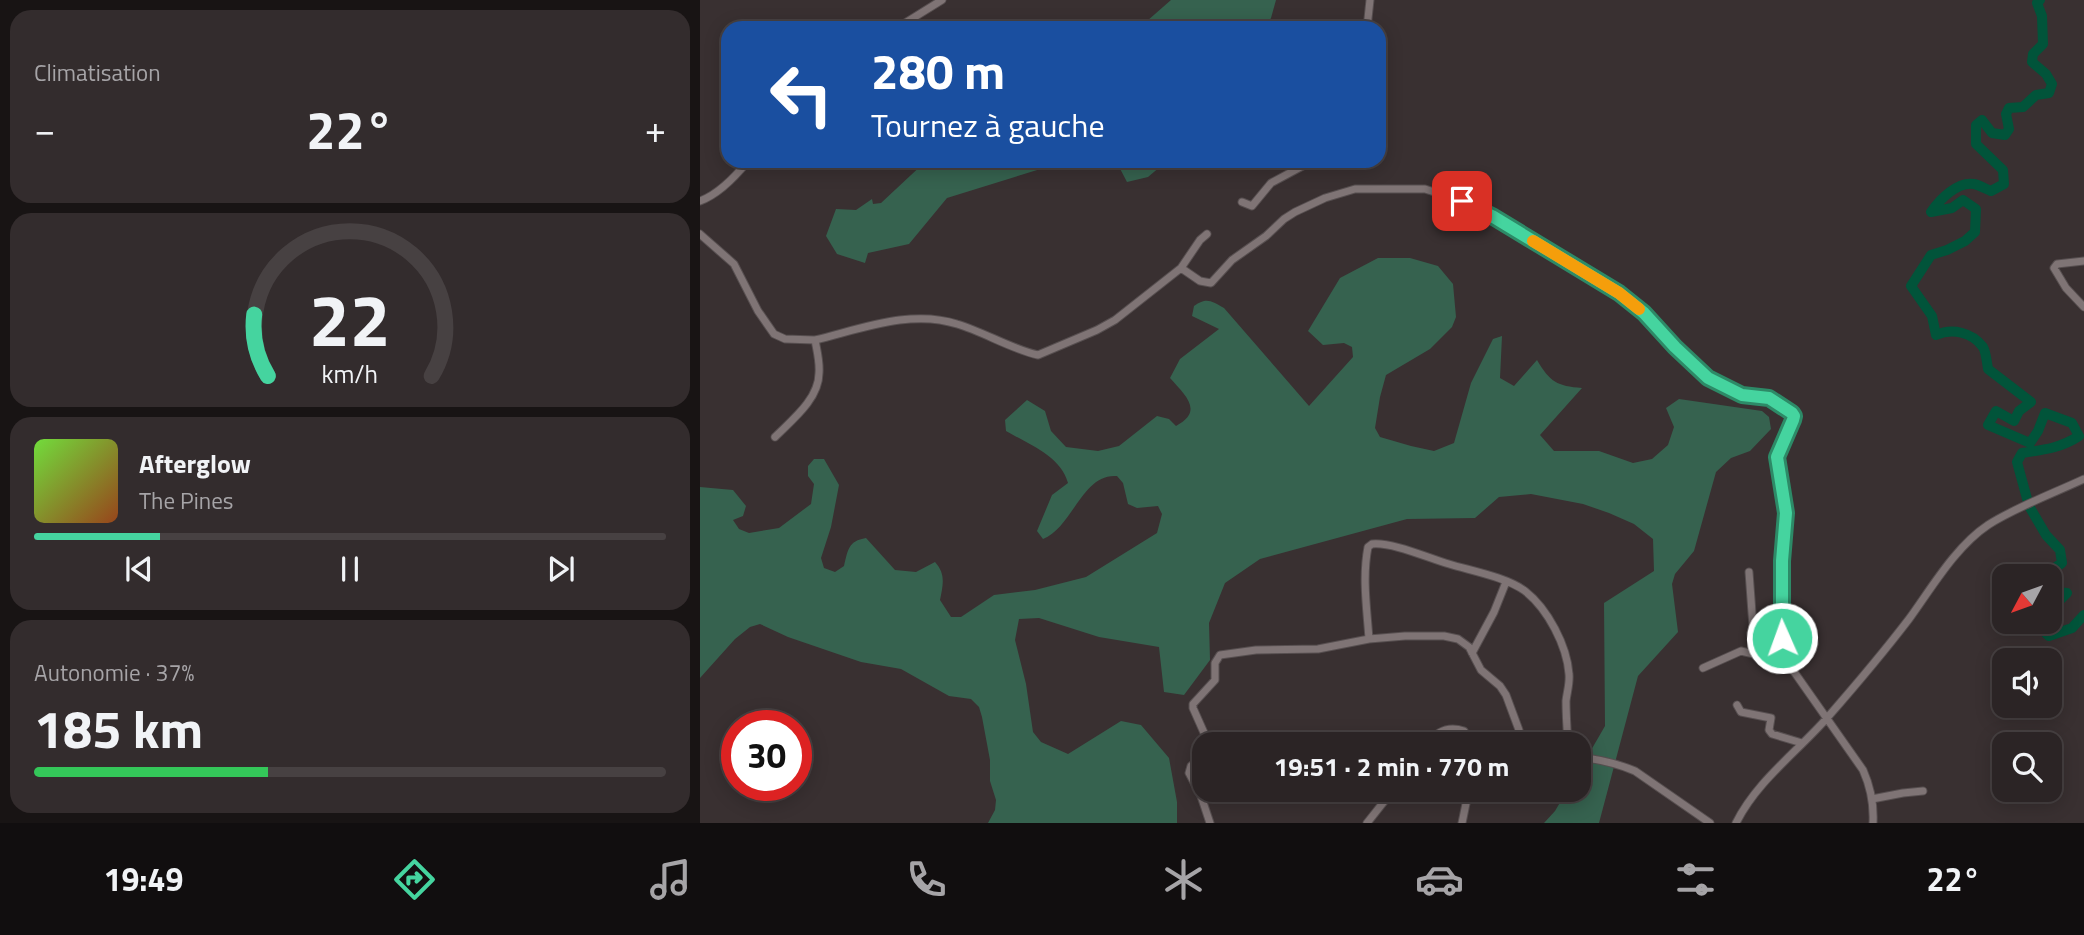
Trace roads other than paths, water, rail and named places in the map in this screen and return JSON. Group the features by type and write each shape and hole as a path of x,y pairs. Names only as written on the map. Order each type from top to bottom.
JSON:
{"street":[{"path":"908,21 942,0"},
{"path":"1368,21 1370,0"},
{"path":"700,201 725,185 741,168"},
{"path":"1242,202 1252,206 1270,183 1299,168"},
{"path":"1181,268 1200,281 1211,283 1232,260 1266,236 1284,219 1325,198 1355,189 1425,189 1462,201 1492,216 1619,293 1644,313 1670,343 1708,378 1742,395 1769,398 1794,416 1777,457 1786,513 1782,561 1783,662"},
{"path":"700,234 734,264 758,311 774,334 785,339 815,340 893,321 930,318 965,327 1038,355 1115,320 1181,268 1207,233"},
{"path":"2084,261 2057,264 2054,268 2066,288 2084,307"},
{"path":"775,437 815,392 819,374 815,340"},
{"path":"1736,823 1753,796 1826,719 1908,621 1934,583 1972,538 1987,526 2084,479"},
{"path":"1370,639 1365,584 1368,547 1372,544 1398,549 1506,582 1526,592 1551,622 1562,643 1570,677 1566,698 1567,732"},
{"path":"1749,572 1755,654"},
{"path":"1472,653 1494,612 1506,582"},
{"path":"1204,732 1193,704 1216,680 1215,663 1220,655 1256,650 1318,649 1370,639 1405,636 1444,636 1465,642 1481,670 1500,686 1506,695 1519,732"},
{"path":"1703,668 1737,651 1783,662 1797,673 1863,770 1870,786 1873,823"},
{"path":"1737,705 1741,712 1771,718 1769,730 1772,734 1802,743"},
{"path":"1439,732 1455,729 1465,732"},
{"path":"1591,759 1621,765 1634,771 1710,823"},
{"path":"1872,799 1923,791"},
{"path":"1203,802 1210,823"},
{"path":"1367,823 1384,802"},
{"path":"1462,823 1466,802"}],"waterway":[{"path":"2040,0 2037,3 2042,16 2043,44 2033,54 2032,62 2046,74 2052,84 2049,93 2036,95 2023,107 2009,108 2006,114 2009,129 2005,135 1992,133 1982,120 1976,125 1976,144 2003,170 2004,184 1991,191 1974,184 1962,185 1939,202 1931,212 1952,208 1963,200 1976,209 1975,232 1965,241 1931,255 1911,286 1932,316 1936,335 1955,332 1973,338 1984,349 1988,369 2031,402 2019,411 2014,421 1996,411 1988,425 2030,443 2045,413 2072,423 2079,436 2059,446 2022,453 2017,462 2029,506 2046,535 2060,550 2060,564"},
{"path":"2062,592 2067,593 2062,598"},
{"path":"2062,631 2072,628 2084,615"},
{"path":"2047,634 2055,634"}]}
